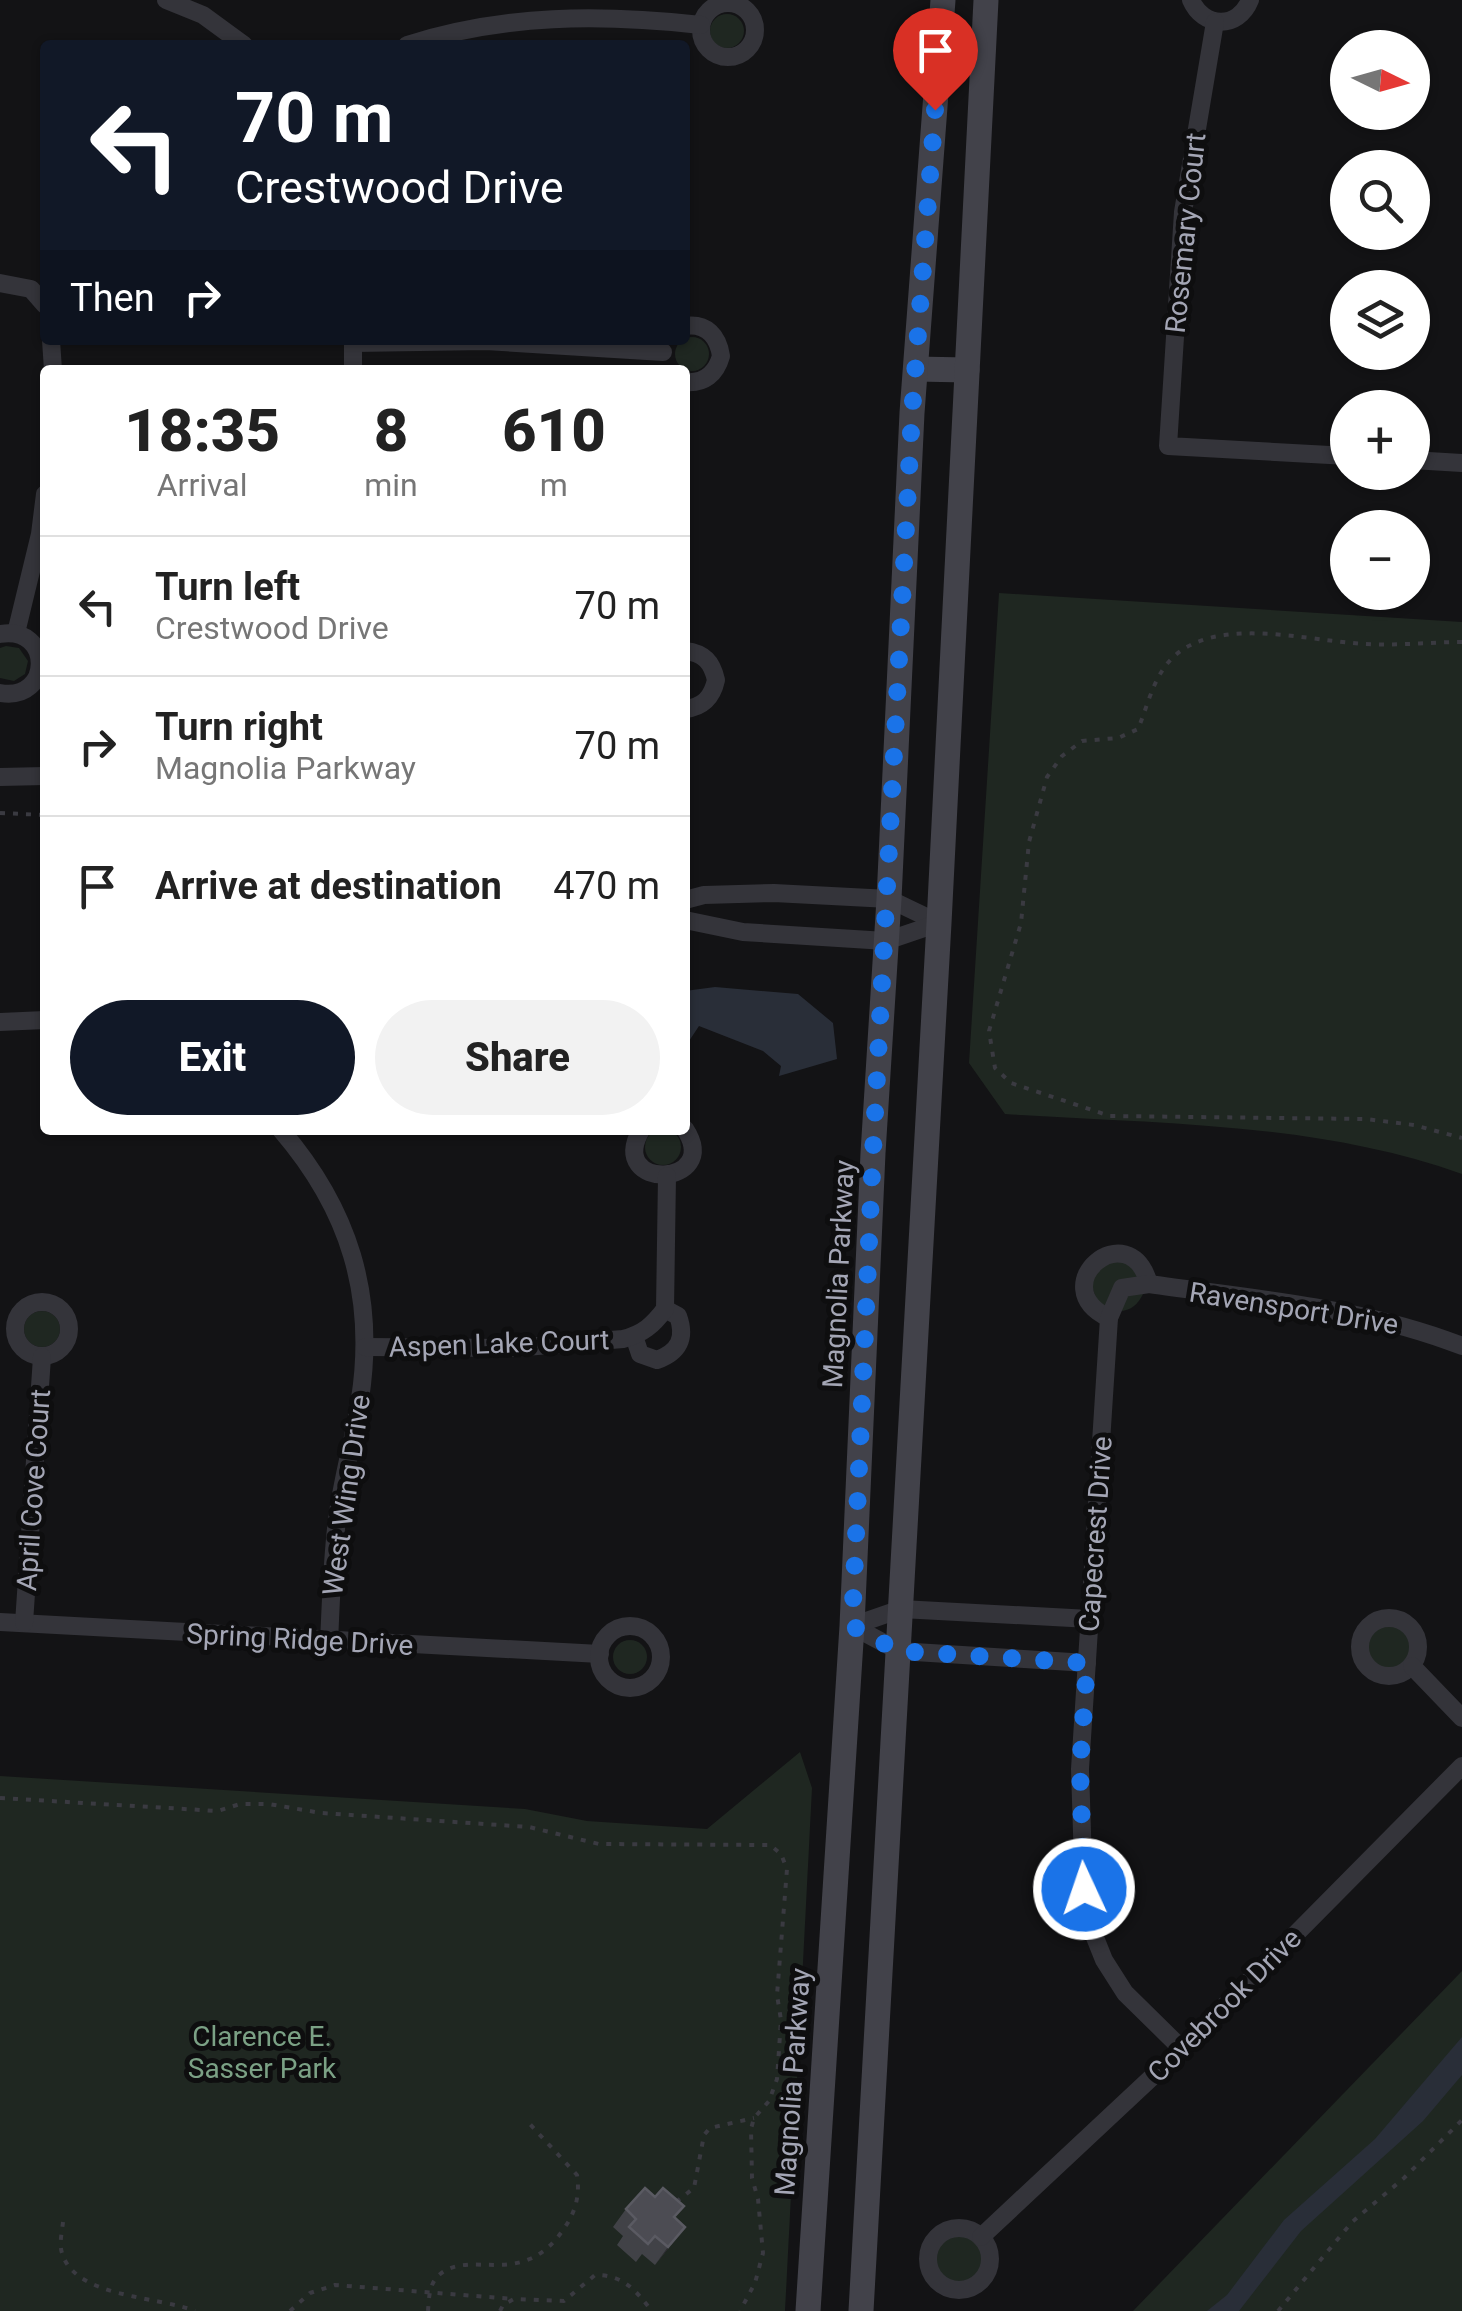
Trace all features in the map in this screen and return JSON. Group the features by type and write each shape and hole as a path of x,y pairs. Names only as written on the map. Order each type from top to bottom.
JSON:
{"main road":[{"name":"Magnolia Parkway","path":"808,2311 852,1626 872,1172 916,369 943,0"},
{"path":"861,2311 986,0"},
{"path":"916,369 967,370"}],"street":[{"path":"166,0 203,15 237,40"},
{"path":"1191,0 1204,18 1215,22 1238,17 1250,0"},
{"path":"427,40 491,24 547,17 603,16 701,25"},
{"name":"Rosemary Court","path":"1215,22 1183,212 1168,446 1330,455"},
{"path":"0,282 31,289 40,299"},
{"path":"690,326 705,328 714,335 721,356 710,376 701,382 690,382"},
{"path":"531,345 666,354"},
{"path":"1430,461 1462,464"},
{"path":"0,693 26,690 40,670 36,646 27,637 8,633 40,534"},
{"path":"690,652 708,660 716,680 707,701 690,707"},
{"path":"0,776 40,776"},
{"path":"690,899 774,892 889,899 939,923"},
{"path":"690,921 743,932 886,941 939,923"},
{"path":"0,1022 40,1020"},
{"name":"West Wing Drive","path":"285,1135 315,1172 340,1218 357,1270 364,1347 360,1398 337,1520 329,1642"},
{"path":"638,1135 637,1159 649,1172 667,1176 682,1169 691,1154 689,1135"},
{"name":"Aspen Lake Court","path":"364,1347 514,1348 634,1336 654,1323 665,1309 667,1176"},
{"path":"1108,1318 1096,1312 1087,1300 1084,1286 1095,1261 1108,1254 1122,1254 1136,1260 1145,1270 1149,1284"},
{"name":"Ravensport Drive","path":"1122,1288 1149,1284 1352,1314 1417,1328 1462,1346"},
{"name":"Capecrest Drive","path":"1122,1288 1108,1318 1080,1769 1084,1896 1104,1960 1124,1993 1182,2049"},
{"name":"Aspen Lake Court","path":"634,1336 640,1354 657,1360 676,1349 682,1340 681,1326 678,1316 665,1309"},
{"name":"April Cove Court","path":"24,1623 42,1357"},
{"path":"852,1626 901,1609 1090,1619"},
{"name":"Spring Ridge Drive","path":"0,1622 600,1654"},
{"path":"852,1626 898,1651 1087,1663"},
{"path":"1412,1666 1462,1718"},
{"name":"Covebrook Drive","path":"981,2237 1182,2049 1462,1766"}],"path":[{"path":"1462,642 1356,644 1238,632 1196,644 1180,654 1163,669 1138,729 1118,738 1082,741 1062,756 1048,777 1029,842 1021,923 989,1031 995,1068 1011,1083 1110,1116 1366,1119 1414,1125 1462,1138"},
{"path":"0,813 40,815"},
{"path":"0,1798 218,1811 240,1804 269,1804 321,1813 529,1827 598,1844 770,1845 781,1854 786,1869 777,1995 777,2079 770,2101 754,2118 710,2128 704,2135 694,2188 668,2207"},
{"path":"740,2311 755,2283 763,2253 762,2222 749,2151 754,2118"},
{"path":"1278,2311 1352,2222 1404,2178 1462,2120"},
{"path":"428,2311 429,2292 437,2277 448,2270 528,2261 544,2251 566,2226 578,2196 578,2175 526,2122"},
{"path":"63,2222 60,2249 79,2278 141,2299 195,2311"},
{"path":"290,2311 321,2287 564,2301 595,2275 631,2285 652,2311"},
{"path":"500,2311 502,2305 514,2299"},
{"path":"538,2311 539,2301"}],"green space":[{"path":"727,14 739,19 744,31 739,43 727,48 715,43 710,31 715,19"},
{"path":"690,337 698,338 708,348 708,360 698,370 690,371 690,365 679,365 676,360 676,348 690,345"},
{"path":"999,593 1462,622 1462,1174 1351,1144 1294,1135 1005,1114 969,1063"},
{"path":"0,648 19,648 28,661 25,674 14,681 0,678"},
{"path":"649,1135 677,1135 680,1154 670,1164 656,1164 646,1154"},
{"path":"1106,1261 1131,1262 1144,1292 1136,1305 1120,1311 1099,1306 1090,1281"},
{"path":"42,1311 54,1317 60,1329 54,1341 42,1347 30,1341 24,1329 30,1317"},
{"path":"1389,1624 1408,1632 1416,1651 1408,1670 1389,1678 1370,1670 1362,1651 1370,1632"},
{"path":"630,1640 642,1645 647,1657 642,1669 630,1674 618,1669 613,1657 618,1645"},
{"name":"Clarence E. Sasser Park","path":"800,1752 812,1788 785,2311 0,2311 0,1776 525,1809 587,1821 707,1829"},
{"path":"1462,1971 1462,2311 1133,2311"},
{"path":"957,2230 976,2238 984,2257 976,2276 957,2284 938,2276 930,2257 938,2238"}],"shaded area":[{"path":"715,987 798,994 833,1023 837,1059 779,1076 781,1066 763,1051 699,1026 690,1040 690,990"},
{"path":"1462,2037 1462,2075 1423,2121 1301,2231 1239,2311 1207,2311 1227,2295 1284,2220 1375,2139"}],"building":[{"path":"645,2188 655,2197 663,2188 684,2206 674,2217 685,2227 668,2247 655,2236 648,2244 629,2227 636,2219 626,2209"}],"route":[{"path":"935,110 912,413 852,1626 898,1651 1087,1663 1080,1769 1084,1889"}]}
